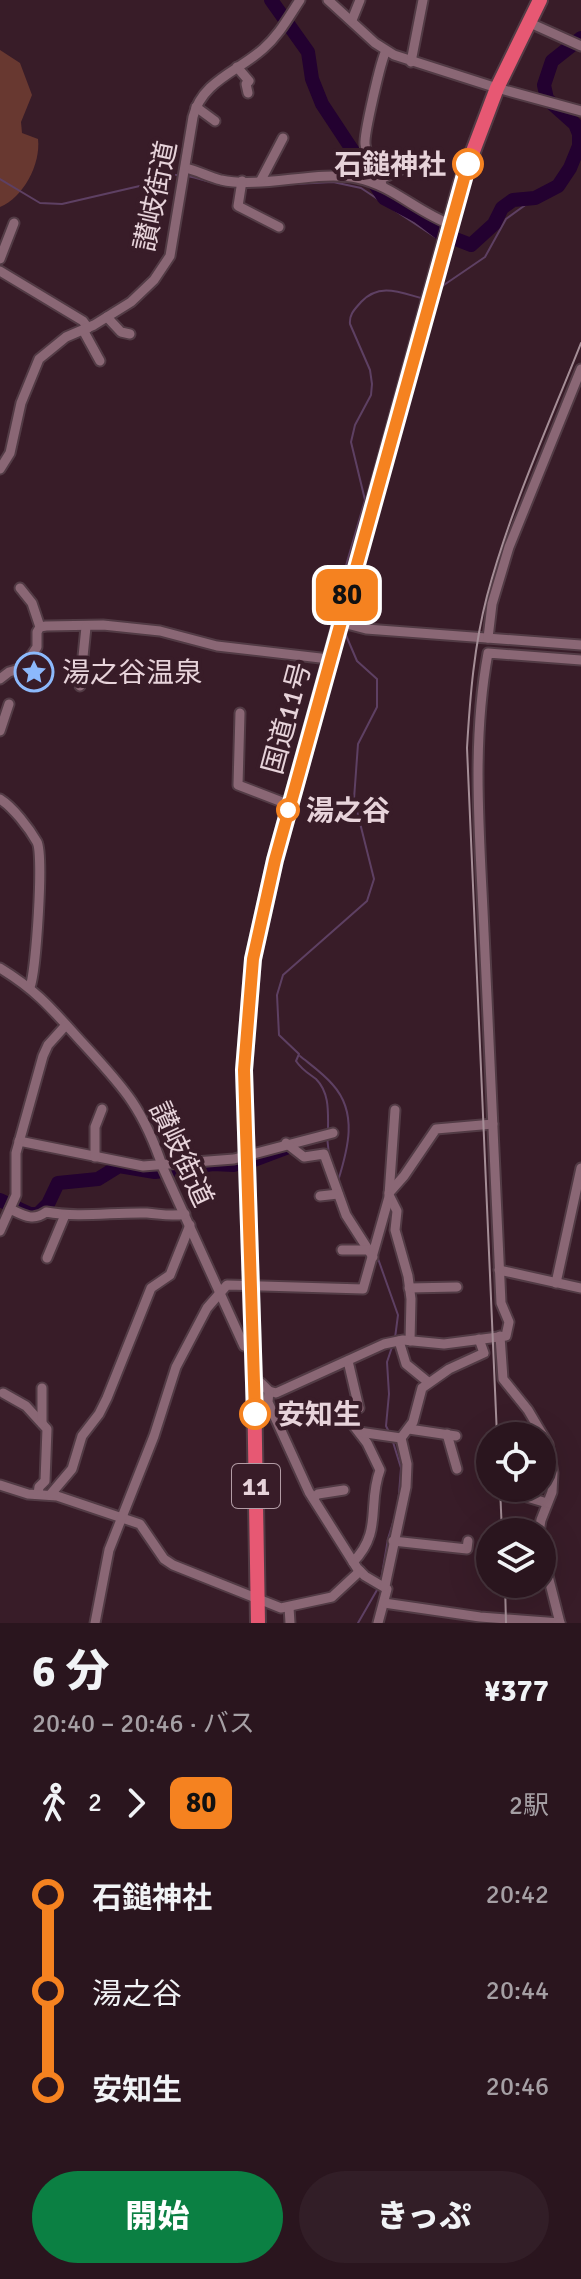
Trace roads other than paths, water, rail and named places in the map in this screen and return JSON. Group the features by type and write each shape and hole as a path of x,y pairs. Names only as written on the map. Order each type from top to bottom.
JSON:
{"highway":[{"name":"国道11号","path":"258,1623 254,1383 245,1156 244,1070 250,981 262,912 290,805 461,183 497,88 540,0"}],"street":[{"name":"讃岐街道","path":"0,469 10,453 17,415 35,365 49,349 107,317 148,287 170,256 196,107 201,97 217,80 262,50 286,23 300,0"},
{"path":"328,0 386,51 411,62 581,111"},
{"path":"352,20 360,0"},
{"path":"411,62 423,0"},
{"path":"530,23 581,46"},
{"path":"386,51 378,72 365,147 382,182 393,194 450,224"},
{"path":"237,67 249,81 246,84 248,93"},
{"path":"196,107 215,121"},
{"path":"261,180 283,138"},
{"path":"185,173 241,184 261,180 347,177 382,182 408,166"},
{"path":"241,184 237,201 242,210 279,227"},
{"path":"0,259 14,223"},
{"path":"0,271 83,321 100,361"},
{"path":"107,317 121,332 130,334"},
{"path":"488,638 492,604 509,547 581,369"},
{"path":"0,679 9,672 23,668 37,647 40,627 32,603 20,588"},
{"path":"339,622 366,629 581,645"},
{"path":"40,627 103,625 160,631 217,646 329,659"},
{"path":"80,686 86,627"},
{"path":"254,1383 261,1383 276,1393 384,1344 404,1341 444,1344 506,1336 509,1322 501,1303 493,1124 479,762 480,702 488,653 581,660"},
{"path":"0,731 9,704"},
{"path":"240,713 238,785 290,805"},
{"path":"0,799 8,804 38,844 37,938 30,987"},
{"name":"讃岐街道","path":"0,968 30,987 127,1092 153,1137 164,1169 244,1346 253,1348"},
{"path":"0,1231 16,1195 19,1141 43,1056 53,1038 66,1025"},
{"path":"95,1157 95,1127 102,1109"},
{"path":"95,1623 109,1550 154,1436 176,1367 207,1308 227,1285 361,1290 365,1285 389,1195 395,1110"},
{"path":"389,1195 436,1129 493,1124"},
{"path":"19,1141 164,1169 245,1156 333,1133"},
{"path":"286,1143 304,1157 324,1154 352,1225 371,1254"},
{"path":"556,1283 581,1168"},
{"path":"320,1196 338,1194"},
{"path":"389,1195 397,1211 395,1230 409,1288 404,1341 406,1364 428,1382"},
{"path":"10,1209 30,1218 46,1212 65,1215 185,1214"},
{"path":"47,1258 65,1215"},
{"path":"50,1495 72,1469 82,1436 107,1398 151,1288 167,1280 190,1225"},
{"path":"342,1250 371,1254"},
{"path":"499,1270 581,1288"},
{"path":"409,1288 457,1287"},
{"path":"500,1336 503,1379 528,1410 548,1444 553,1480 543,1518"},
{"path":"401,1438 409,1429 422,1388 484,1353 479,1339"},
{"path":"348,1361 359,1408 344,1413 367,1443 380,1470 374,1491 373,1530 353,1562"},
{"path":"42,1388 42,1423"},
{"path":"269,1391 268,1402 313,1498 360,1571 385,1586"},
{"path":"3,1393 26,1406 47,1429 45,1481 39,1487 38,1494"},
{"path":"409,1429 452,1435 457,1469"},
{"path":"359,1432 401,1438"},
{"path":"378,1623 406,1487 407,1464 401,1438"},
{"path":"0,1485 28,1494 50,1495 140,1524 164,1559 173,1565 275,1607 289,1607 332,1597 360,1571"},
{"path":"313,1498 318,1494 344,1490"},
{"path":"393,1541 467,1549 468,1541"},
{"path":"384,1603 479,1620 560,1623 554,1598"},
{"path":"289,1607 290,1623"},
{"path":"421,1623 424,1609"}],"waterway":[{"path":"271,0 308,52 312,79 322,104 384,198 418,216 440,233 471,245 494,224 502,208 513,200 535,198 558,186 570,168 579,146 579,134 575,124 547,99 544,85 552,61 581,38"},
{"path":"0,179 40,203 62,204 144,185 162,175 179,175"},
{"path":"186,176 233,186"},
{"path":"276,185 333,182 361,188 435,237 440,233"},
{"path":"438,289 485,257 506,219 535,198"},
{"path":"334,618 332,614 365,500 351,442 355,425 371,395 372,384 370,370 350,324 350,317 368,296 382,291 421,298 425,296"},
{"path":"328,1131 324,1090 296,1061 299,1054 279,1035 277,995 283,975 367,901 374,879 354,799 358,744 377,707 377,679 357,661 345,633"},
{"path":"300,1056 329,1081 346,1107 349,1132 338,1181"},
{"path":"327,1137 329,1154"},
{"path":"249,1162 286,1148"},
{"path":"0,1200 30,1214 38,1214 48,1204 58,1183 98,1179 119,1166 155,1172 213,1164 234,1165"},
{"path":"376,1253 398,1315 395,1338"},
{"path":"389,1432 386,1426 389,1394 387,1362 393,1344"},
{"path":"393,1442 401,1468 398,1506"},
{"path":"381,1580 395,1516"},
{"path":"358,1623 377,1590"}],"railway":[{"path":"496,1422 467,748 473,672 496,564 530,468 581,343"},
{"path":"501,1502 501,1518"},
{"path":"505,1598 506,1623"}],"place":[{"name":"石鎚神社","path":"468,164"},
{"name":"湯之谷温泉","path":"34,672"},
{"name":"湯之谷","path":"288,810"},
{"name":"安知生","path":"255,1414"}]}
